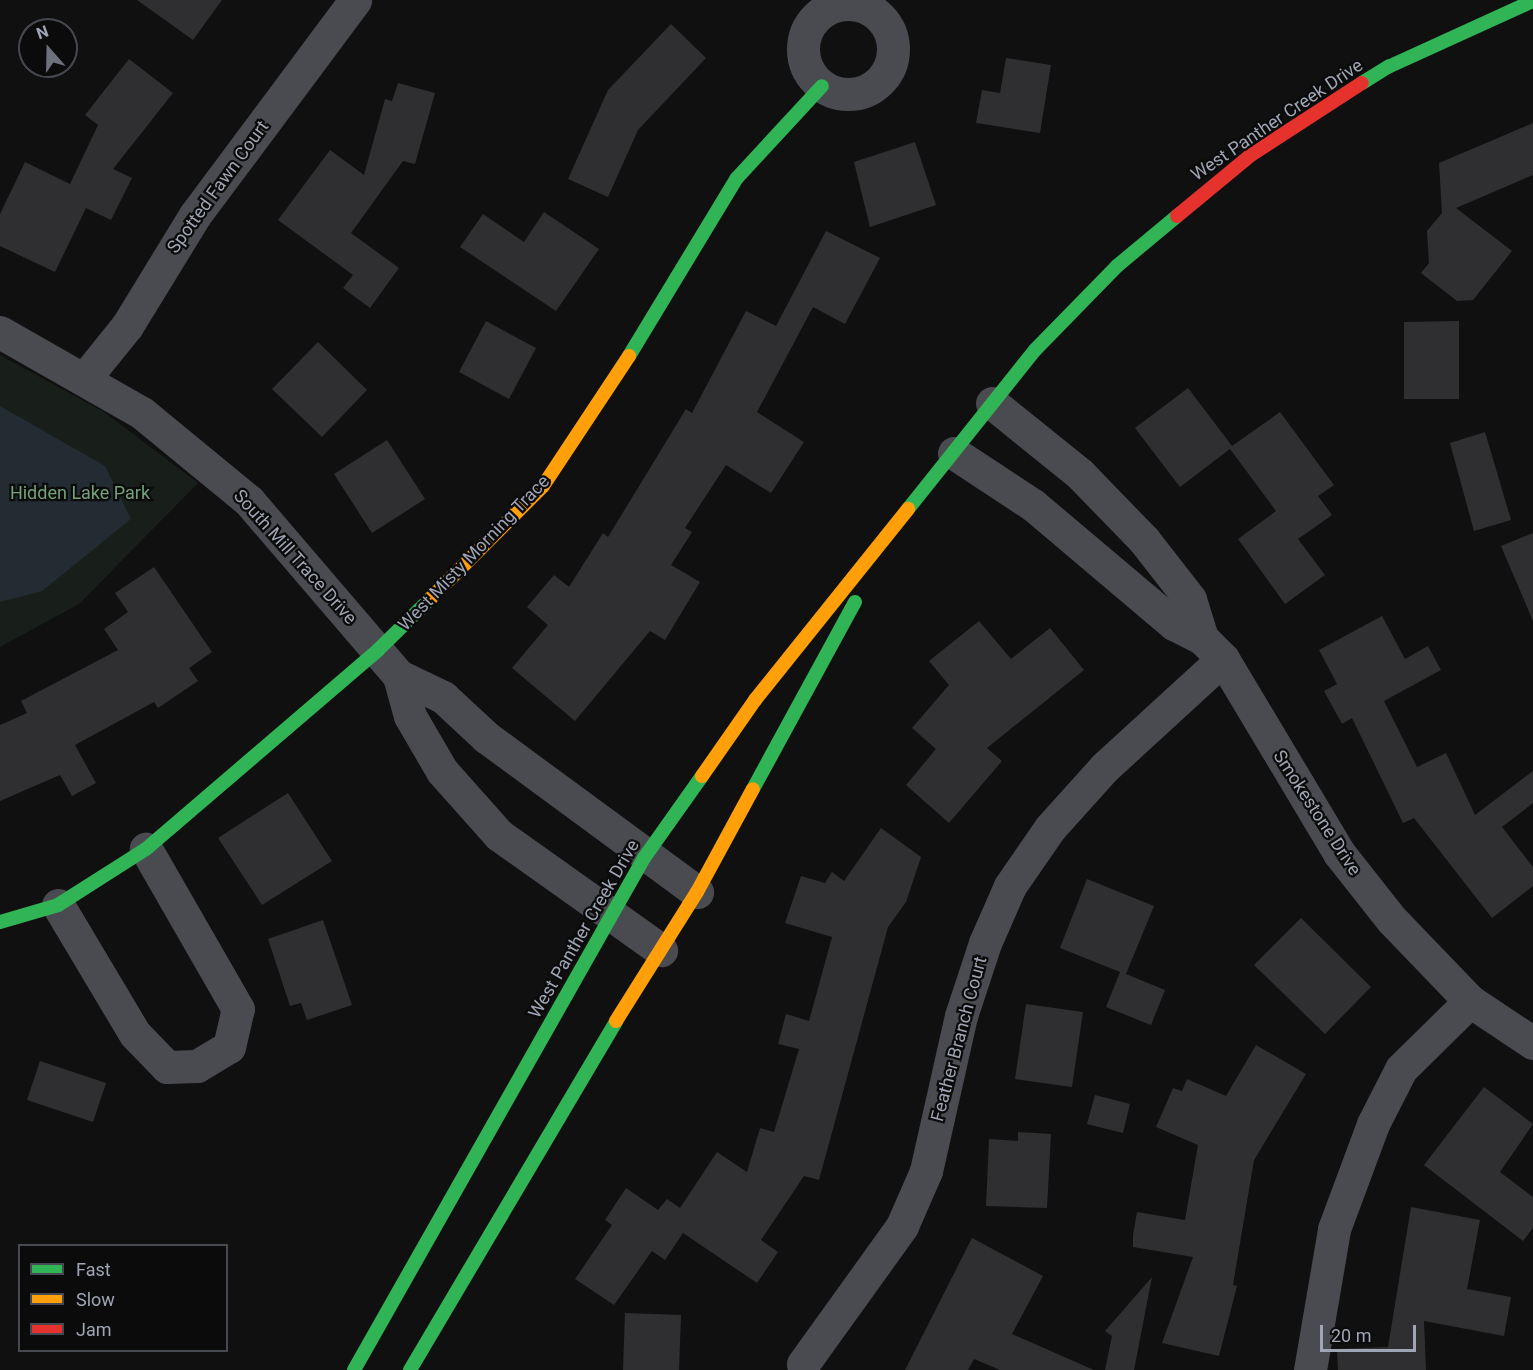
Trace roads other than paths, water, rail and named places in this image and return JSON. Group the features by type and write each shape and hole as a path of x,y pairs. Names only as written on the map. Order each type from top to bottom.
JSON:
{"street":[{"name":"Spotted Fawn Court","path":"85,378 127,326 195,216 355,0"},
{"name":"West Panther Creek Drive","path":"354,1370 644,858 755,700 890,537 1035,350 1117,266 1251,156 1388,67 1533,1"},
{"name":"West Misty Morning Trace","path":"0,922 58,905 146,849 378,650 543,486 595,413 737,178 822,86"},
{"name":"South Mill Trace Drive","path":"0,332 85,378 142,413 249,501 399,676 410,716 442,771 499,835 611,917 661,950"},
{"name":"Smokestone Drive","path":"992,403 1080,474 1144,540 1190,599 1212,649 1339,853 1392,920 1470,1001 1533,1043"},
{"path":"954,453 1033,505 1174,624 1212,649"},
{"name":"West Panther Creek Drive","path":"410,1370 540,1143 697,892 890,537"},
{"name":"Feather Branch Court","path":"802,1364 859,1290 910,1208 926,1171 961,1016 985,943 1010,886 1050,828 1212,649"},
{"name":"South Mill Trace Drive","path":"399,676 443,697 486,737 644,858 697,892"},
{"path":"58,905 135,1034 167,1066 197,1066 229,1047 238,1009 146,849"},
{"path":"1310,1370 1334,1229 1369,1133 1401,1069 1470,1001"}],"park label":[{"name":"Hidden Lake Park","path":"80,493"}]}
